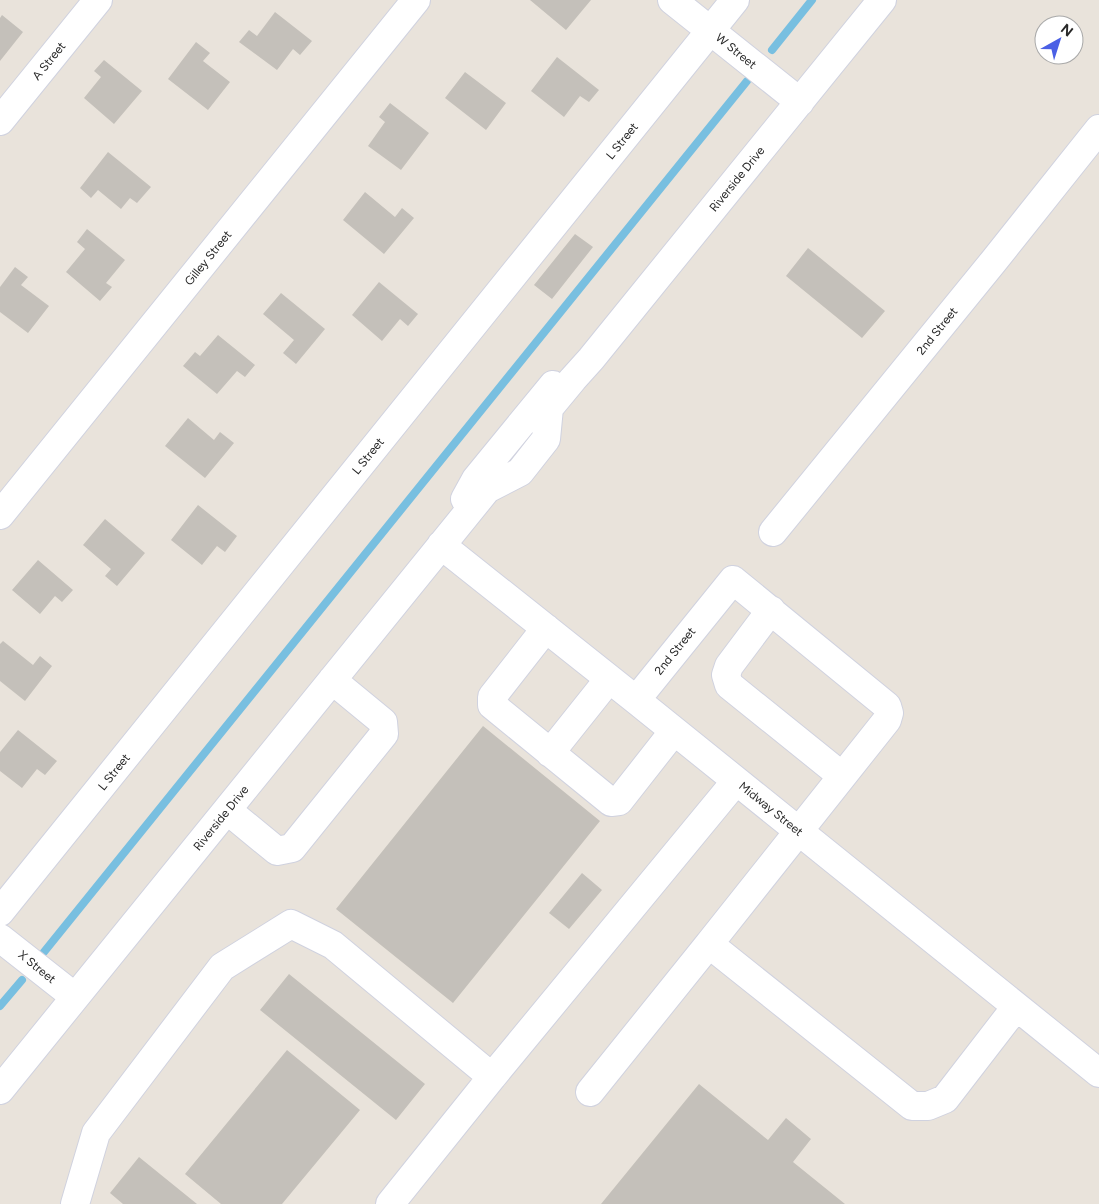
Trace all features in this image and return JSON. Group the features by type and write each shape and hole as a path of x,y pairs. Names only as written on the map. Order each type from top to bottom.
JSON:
{"street":[{"name":"A Street","path":"0,121 98,0"},
{"name":"Gilley Street","path":"0,515 416,0"},
{"name":"W Street","path":"672,0 800,102"},
{"name":"L Street","path":"0,912 735,0"},
{"name":"Riverside Drive","path":"0,1090 441,545 476,479 524,419 566,371 591,358 882,0"},
{"name":"2nd Street","path":"773,532 1099,129"},
{"name":"Midway Street","path":"441,545 1099,1073"},
{"name":"2nd Street","path":"636,700 734,580 771,610"},
{"path":"590,1092 887,720 889,712 887,706 771,610 728,666 726,675 729,685 842,776"},
{"path":"546,628 492,697 492,705 550,753 611,802 619,801 674,731"},
{"path":"550,753 609,679"},
{"path":"227,810 277,851 292,848 360,764 384,734 382,722 332,680"},
{"path":"390,1204 736,781"},
{"path":"75,1204 96,1133 222,967 291,924 333,945 492,1077"},
{"name":"X Street","path":"0,938 75,997"},
{"path":"708,944 912,1106 928,1106 945,1099 1016,1006"}],"building":[{"path":"530,0 591,0 566,30"},
{"path":"275,12 312,41 300,55 293,49 277,70 239,42 249,30 257,36"},
{"path":"2,15 23,32 0,61 0,18"},
{"path":"196,42 210,53 203,61 230,82 208,110 168,79"},
{"path":"557,57 599,90 589,102 580,96 564,117 531,91"},
{"path":"104,60 142,91 114,124 84,98 101,77 94,71"},
{"path":"465,72 506,103 486,130 445,98"},
{"path":"390,103 429,133 401,170 368,146 385,122 379,117"},
{"path":"108,152 151,187 137,203 130,198 121,209 98,190 91,198 80,188"},
{"path":"365,192 395,217 402,208 414,218 384,254 343,220"},
{"path":"87,229 125,260 106,283 112,287 100,301 66,272 85,249 77,242"},
{"path":"575,234 593,247 552,299 534,285"},
{"path":"808,248 885,311 862,338 786,276"},
{"path":"15,267 28,277 21,285 49,306 28,333 0,312 0,287"},
{"path":"379,282 418,314 408,326 400,319 382,341 352,315"},
{"path":"281,293 325,329 296,364 283,353 294,340 263,314"},
{"path":"218,335 255,365 245,377 237,371 217,394 183,366 195,352 200,356"},
{"path":"188,418 214,440 220,432 234,443 205,478 165,446"},
{"path":"198,505 237,536 225,552 217,546 202,565 171,540"},
{"path":"105,519 145,553 117,586 105,576 111,569 83,545"},
{"path":"38,560 73,590 62,602 55,596 40,614 12,590"},
{"path":"3,641 33,665 40,656 52,666 25,701 0,681 0,644"},
{"path":"483,726 600,821 453,1003 336,909"},
{"path":"18,730 57,761 45,775 37,769 22,788 0,771 0,752"},
{"path":"582,873 602,890 569,929 549,913"},
{"path":"289,974 425,1084 396,1120 260,1010"},
{"path":"287,1050 360,1110 282,1204 221,1204 185,1174"},
{"path":"699,1084 768,1140 786,1118 811,1139 793,1162 845,1204 601,1204"},
{"path":"139,1157 197,1204 123,1204 110,1193"}],"waterway":[{"path":"772,50 812,0"},
{"path":"44,952 747,81"},
{"path":"0,1006 22,980"}]}
